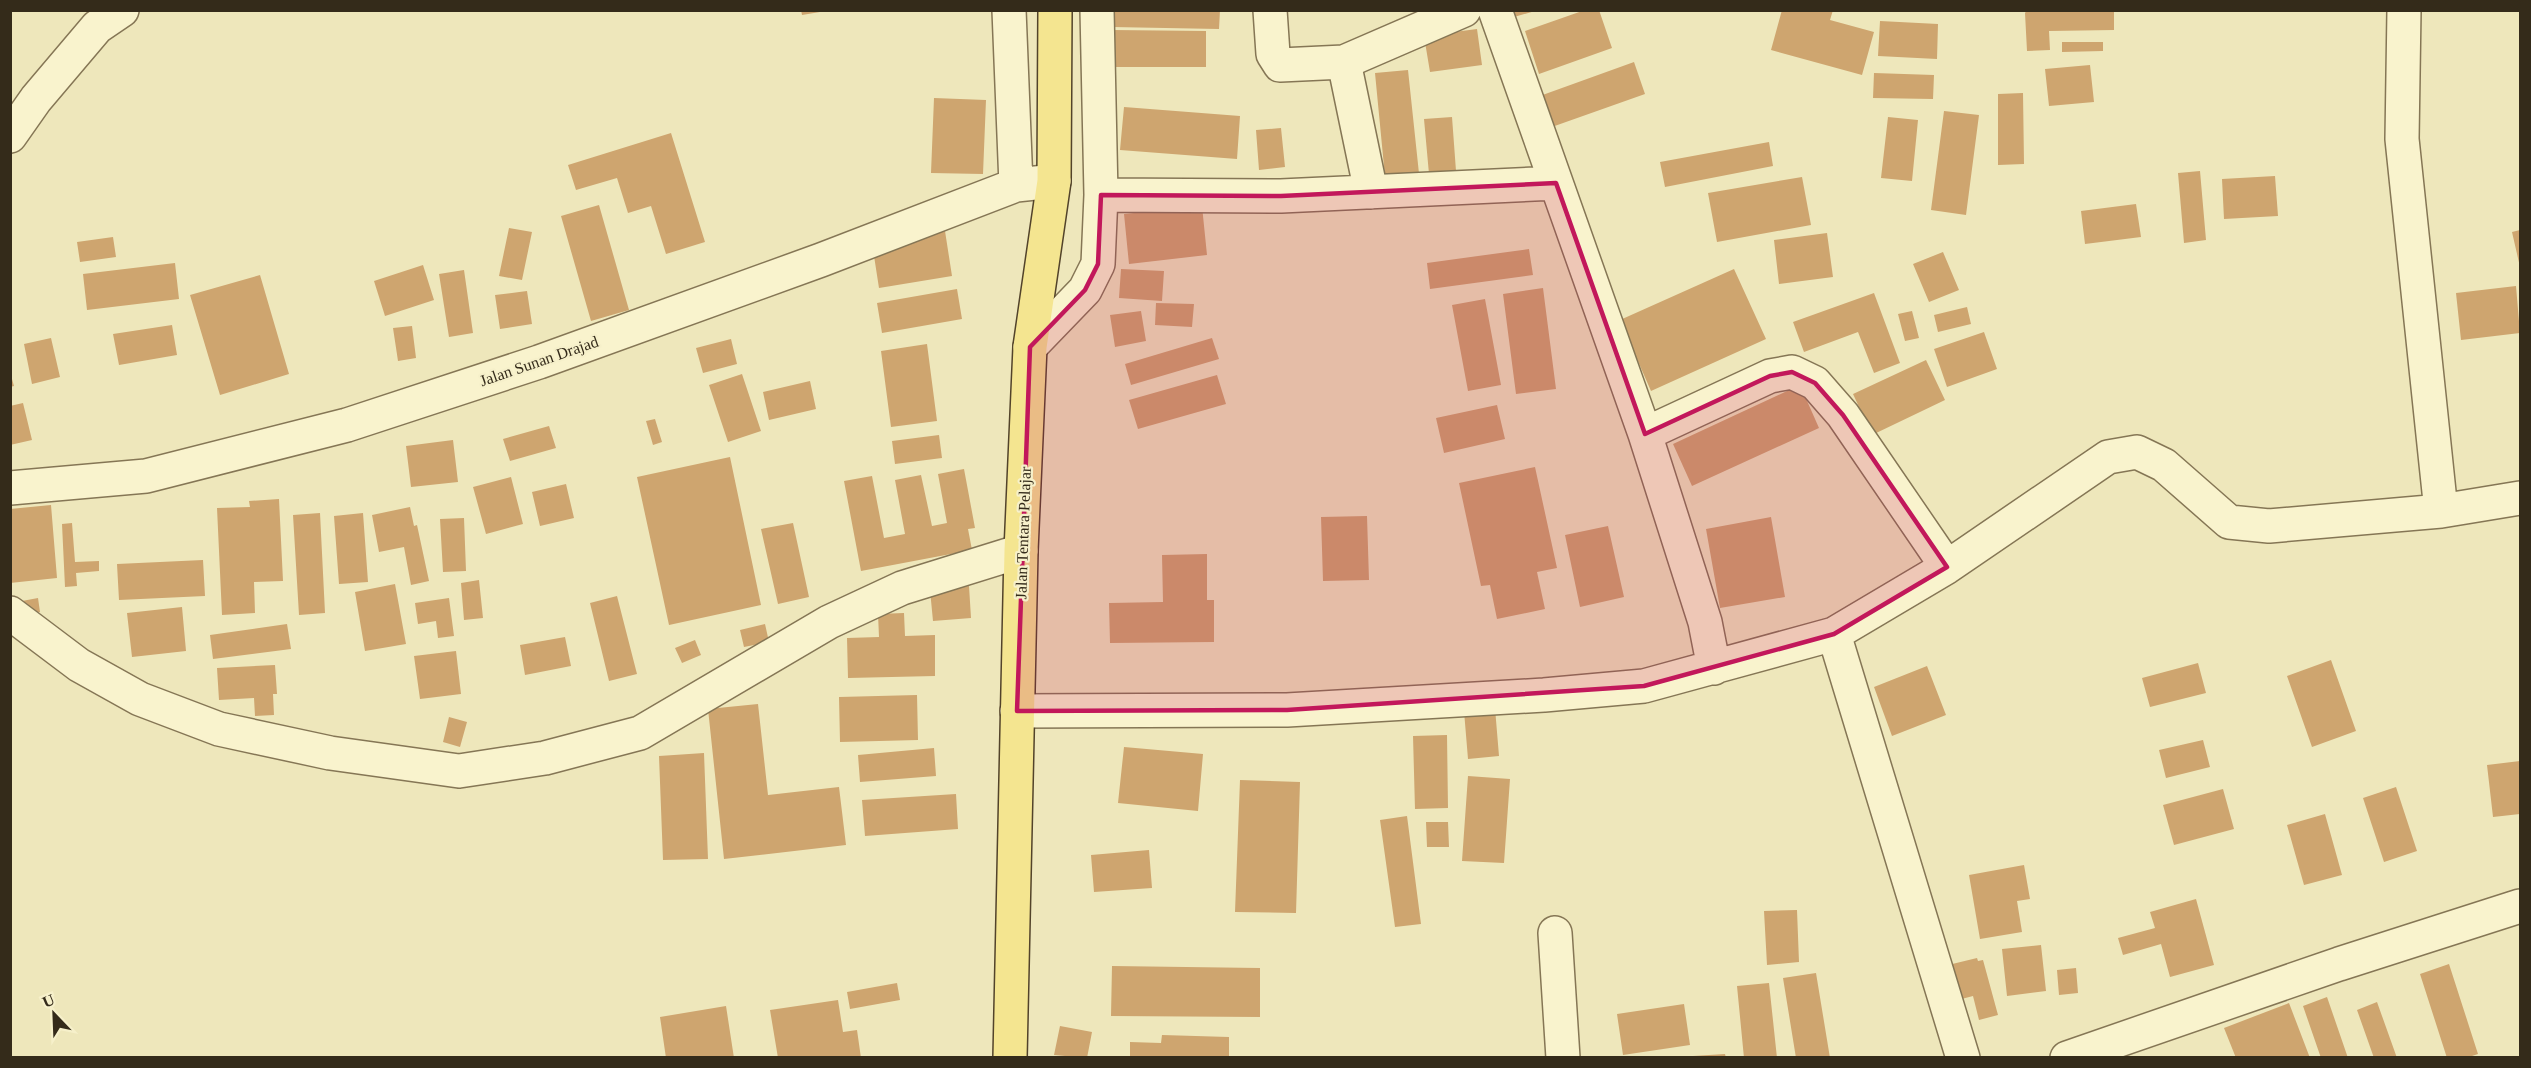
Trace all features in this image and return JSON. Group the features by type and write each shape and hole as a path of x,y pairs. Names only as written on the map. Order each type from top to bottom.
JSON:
{"main road":[{"name":"Jalan Tentara Pelajar","path":"1010,1058 1021,551 1030,347 1054,181 1055,10"}],"street":[{"path":"10,136 36,99 97,27 122,10"},
{"path":"1009,10 1016,185"},
{"path":"1030,347 1086,290 1098,264 1101,195 1098,10"},
{"path":"1270,10 1273,54 1280,66 1344,62 1464,10"},
{"path":"1495,10 1645,434 1701,611 1714,668"},
{"path":"2404,10 2402,139 2441,511"},
{"path":"1344,62 1371,192"},
{"name":"Jalan Sunan Drajad","path":"10,488 146,476 347,425 539,362 820,261 1016,185 1054,181"},
{"path":"1101,195 1281,196 1556,183"},
{"path":"1645,434 1770,376 1792,372 1815,383 1843,415 1947,567"},
{"path":"1017,711 1287,710 1532,696 1644,686 1834,634 1947,567 2109,457 2137,452 2164,465 2229,522 2269,526 2441,511 2520,498"},
{"path":"10,613 79,665 140,699 219,729 330,753 459,771 545,758 640,733 829,622 902,588 1021,551"},
{"path":"1834,634 1964,1058"},
{"path":"2067,1058 2339,964 2520,906"},
{"path":"1555,933 1563,1058"}],"highlighted area":[{"path":"1556,183 1645,434 1770,376 1792,372 1815,383 1843,415 1947,567 1834,634 1644,686 1287,710 1017,711 1030,347 1085,290 1098,264 1101,195 1281,196"}],"building":[{"path":"801,10 820,10 820,12 802,15"},
{"path":"1113,10 1220,10 1219,29 1112,27"},
{"path":"1512,10 1535,10 1535,11 1514,17"},
{"path":"1585,10 1599,10 1612,48 1539,74 1525,31"},
{"path":"1782,10 1833,10 1830,20 1874,32 1862,75 1771,50"},
{"path":"2027,10 2114,11 2114,30 2049,31 2050,50 2027,51 2025,13"},
{"path":"1880,21 1938,24 1937,59 1878,56"},
{"path":"1477,29 1482,65 1430,72 1424,36"},
{"path":"1112,30 1206,31 1206,67 1112,67"},
{"path":"2062,42 2103,42 2103,51 2062,52"},
{"path":"1634,62 1645,94 1549,128 1537,97"},
{"path":"2090,65 2094,102 2049,106 2045,69"},
{"path":"1408,70 1420,183 1386,187 1375,73"},
{"path":"1874,73 1934,75 1933,99 1873,98"},
{"path":"2023,93 2024,164 1998,165 1998,94"},
{"path":"934,98 986,100 983,174 931,173"},
{"path":"1124,107 1240,116 1237,159 1120,150"},
{"path":"1944,111 1979,115 1966,215 1931,210"},
{"path":"1452,117 1456,171 1429,174 1424,119"},
{"path":"1888,117 1918,120 1912,181 1881,178"},
{"path":"1281,128 1285,167 1259,170 1256,130"},
{"path":"671,133 705,242 666,254 651,206 628,213 617,178 576,190 568,165"},
{"path":"1769,142 1773,166 1665,187 1660,162"},
{"path":"2200,171 2206,240 2184,243 2178,173"},
{"path":"2275,176 2278,216 2224,219 2222,179"},
{"path":"1802,177 1811,225 1717,242 1708,193"},
{"path":"2136,204 2141,237 2085,244 2081,211"},
{"path":"599,205 629,310 591,321 561,216"},
{"path":"1202,206 1207,255 1129,264 1124,214"},
{"path":"509,228 532,232 522,280 499,276"},
{"path":"2520,230 2520,267 2512,232"},
{"path":"945,231 952,276 879,288 872,243"},
{"path":"1827,233 1833,277 1779,284 1774,240"},
{"path":"113,237 116,257 80,262 77,242"},
{"path":"1529,249 1533,275 1430,289 1427,263"},
{"path":"1943,252 1959,290 1929,302 1913,264"},
{"path":"175,263 179,299 87,310 83,274"},
{"path":"423,265 434,300 385,316 374,281"},
{"path":"1121,269 1164,271 1162,301 1119,298"},
{"path":"1734,269 1766,339 1651,391 1620,320"},
{"path":"464,270 473,333 449,337 439,274"},
{"path":"260,275 289,374 220,395 190,295"},
{"path":"2516,286 2520,333 2461,340 2456,293"},
{"path":"1543,288 1556,389 1516,394 1503,294"},
{"path":"957,289 962,319 882,333 877,303"},
{"path":"527,291 532,324 500,329 495,295"},
{"path":"1874,293 1900,363 1874,373 1858,332 1804,352 1793,322"},
{"path":"1485,299 1501,385 1468,391 1452,305"},
{"path":"1156,303 1194,304 1192,327 1155,325"},
{"path":"1967,307 1971,324 1938,332 1934,315"},
{"path":"1141,311 1146,341 1115,347 1110,315"},
{"path":"1912,311 1919,338 1905,341 1898,314"},
{"path":"172,325 177,355 119,365 113,334"},
{"path":"412,326 416,358 398,361 393,328"},
{"path":"1984,332 1997,369 1947,387 1934,349"},
{"path":"51,338 60,377 32,384 24,344"},
{"path":"1212,338 1219,359 1131,385 1125,364"},
{"path":"731,339 737,364 703,373 696,348"},
{"path":"927,344 937,421 891,427 881,351"},
{"path":"1926,360 1945,400 1872,435 1853,394"},
{"path":"10,372 14,386 10,387"},
{"path":"742,374 761,431 728,442 709,385"},
{"path":"1217,375 1226,404 1138,429 1129,400"},
{"path":"810,381 816,409 769,420 763,392"},
{"path":"1800,385 1819,428 1692,486 1673,444"},
{"path":"23,403 32,440 10,445 10,406"},
{"path":"1497,405 1505,439 1444,453 1436,418"},
{"path":"655,419 662,442 653,445 646,421"},
{"path":"549,426 556,448 510,461 503,439"},
{"path":"939,435 942,458 895,464 892,441"},
{"path":"453,440 458,482 411,487 406,446"},
{"path":"730,457 761,605 669,625 637,477"},
{"path":"1535,467 1557,568 1537,572 1545,609 1497,619 1490,585 1481,586 1459,483"},
{"path":"964,469 975,528 968,529 972,550 861,571 844,481 872,476 884,538 905,534 895,480 921,475 932,526 947,523 938,474"},
{"path":"511,477 523,524 486,534 473,487"},
{"path":"566,484 574,518 540,526 532,492"},
{"path":"279,499 283,581 254,582 255,613 222,615 217,508 250,507 249,501"},
{"path":"51,505 57,578 10,583 10,509"},
{"path":"410,507 414,526 417,525 429,581 411,585 404,547 379,552 372,515"},
{"path":"320,513 325,613 299,615 293,515"},
{"path":"363,513 368,582 339,584 334,516"},
{"path":"1367,516 1369,580 1323,581 1321,517"},
{"path":"1771,517 1785,597 1720,608 1706,529"},
{"path":"464,518 466,571 443,572 440,519"},
{"path":"72,523 75,562 99,561 99,571 76,573 77,586 65,587 62,524"},
{"path":"793,523 809,597 778,604 761,529"},
{"path":"1608,526 1624,597 1580,607 1565,535"},
{"path":"1207,554 1207,600 1214,600 1214,642 1110,643 1109,603 1163,602 1162,555"},
{"path":"203,560 205,596 119,600 117,564"},
{"path":"479,580 483,618 464,620 461,583"},
{"path":"395,584 406,644 365,651 355,592"},
{"path":"969,586 971,618 933,621 930,590"},
{"path":"617,596 637,674 609,681 590,603"},
{"path":"38,598 40,612 24,615 22,601"},
{"path":"449,598 454,636 438,638 436,621 418,624 415,603"},
{"path":"182,607 186,651 132,657 127,613"},
{"path":"904,613 905,636 935,635 935,676 848,678 847,638 879,637 878,614"},
{"path":"287,624 291,649 213,659 210,635"},
{"path":"765,624 769,642 744,647 740,630"},
{"path":"565,637 571,666 525,675 520,645"},
{"path":"695,640 701,655 682,663 675,648"},
{"path":"456,651 461,694 420,699 414,656"},
{"path":"2331,660 2356,731 2312,747 2287,676"},
{"path":"2198,663 2206,693 2150,707 2142,678"},
{"path":"275,665 277,694 273,694 274,715 255,716 254,698 219,700 217,668"},
{"path":"1927,666 1946,715 1892,736 1874,687"},
{"path":"917,695 918,740 840,742 839,697"},
{"path":"758,704 768,795 839,787 846,845 724,859 708,709"},
{"path":"1495,708 1499,756 1468,759 1464,711"},
{"path":"449,717 467,722 460,747 443,742"},
{"path":"1447,735 1448,808 1415,809 1413,736"},
{"path":"2203,740 2210,767 2166,778 2159,750"},
{"path":"1124,747 1203,754 1198,811 1118,803"},
{"path":"934,748 936,776 860,782 858,755"},
{"path":"704,753 708,859 663,860 659,756"},
{"path":"2520,761 2520,814 2493,817 2487,765"},
{"path":"1468,776 1510,779 1504,863 1462,861"},
{"path":"1240,780 1300,782 1296,913 1235,912"},
{"path":"2396,787 2417,851 2384,862 2363,798"},
{"path":"2223,789 2234,829 2174,845 2163,805"},
{"path":"956,794 958,829 865,836 862,800"},
{"path":"2325,814 2342,875 2304,885 2287,825"},
{"path":"1407,816 1421,924 1395,927 1380,820"},
{"path":"1426,822 1448,822 1449,847 1427,847"},
{"path":"1149,850 1152,888 1094,892 1091,855"},
{"path":"2024,865 2030,899 2017,901 2022,932 1980,939 1969,875"},
{"path":"2196,899 2214,965 2170,977 2161,944 2123,955 2118,938 2155,928 2150,912"},
{"path":"1797,910 1799,962 1767,965 1764,911"},
{"path":"2041,945 2046,991 2007,996 2002,949"},
{"path":"1977,958 1978,961 1983,960 1998,1015 1979,1020 1973,996 1954,1001 1944,966"},
{"path":"2449,964 2478,1054 2466,1058 2447,1058 2420,974"},
{"path":"1112,966 1260,968 1260,1017 1111,1016"},
{"path":"2076,968 2078,993 2059,995 2057,970"},
{"path":"1816,973 1830,1058 1796,1058 1783,978"},
{"path":"897,983 900,1000 850,1009 847,992"},
{"path":"1769,983 1777,1058 1744,1058 1737,986"},
{"path":"2327,997 2348,1058 2321,1058 2303,1006"},
{"path":"838,1000 843,1032 857,1030 861,1058 778,1058 770,1010"},
{"path":"2377,1002 2397,1058 2374,1058 2357,1010"},
{"path":"2289,1003 2310,1058 2236,1058 2224,1028"},
{"path":"1684,1004 1690,1045 1623,1055 1617,1014"},
{"path":"726,1006 734,1058 666,1058 660,1017"},
{"path":"1060,1026 1092,1032 1087,1058 1054,1055"},
{"path":"1162,1035 1229,1037 1229,1058 1130,1058 1130,1042 1161,1043"},
{"path":"1725,1054 1726,1058 1693,1058 1693,1056"}]}
